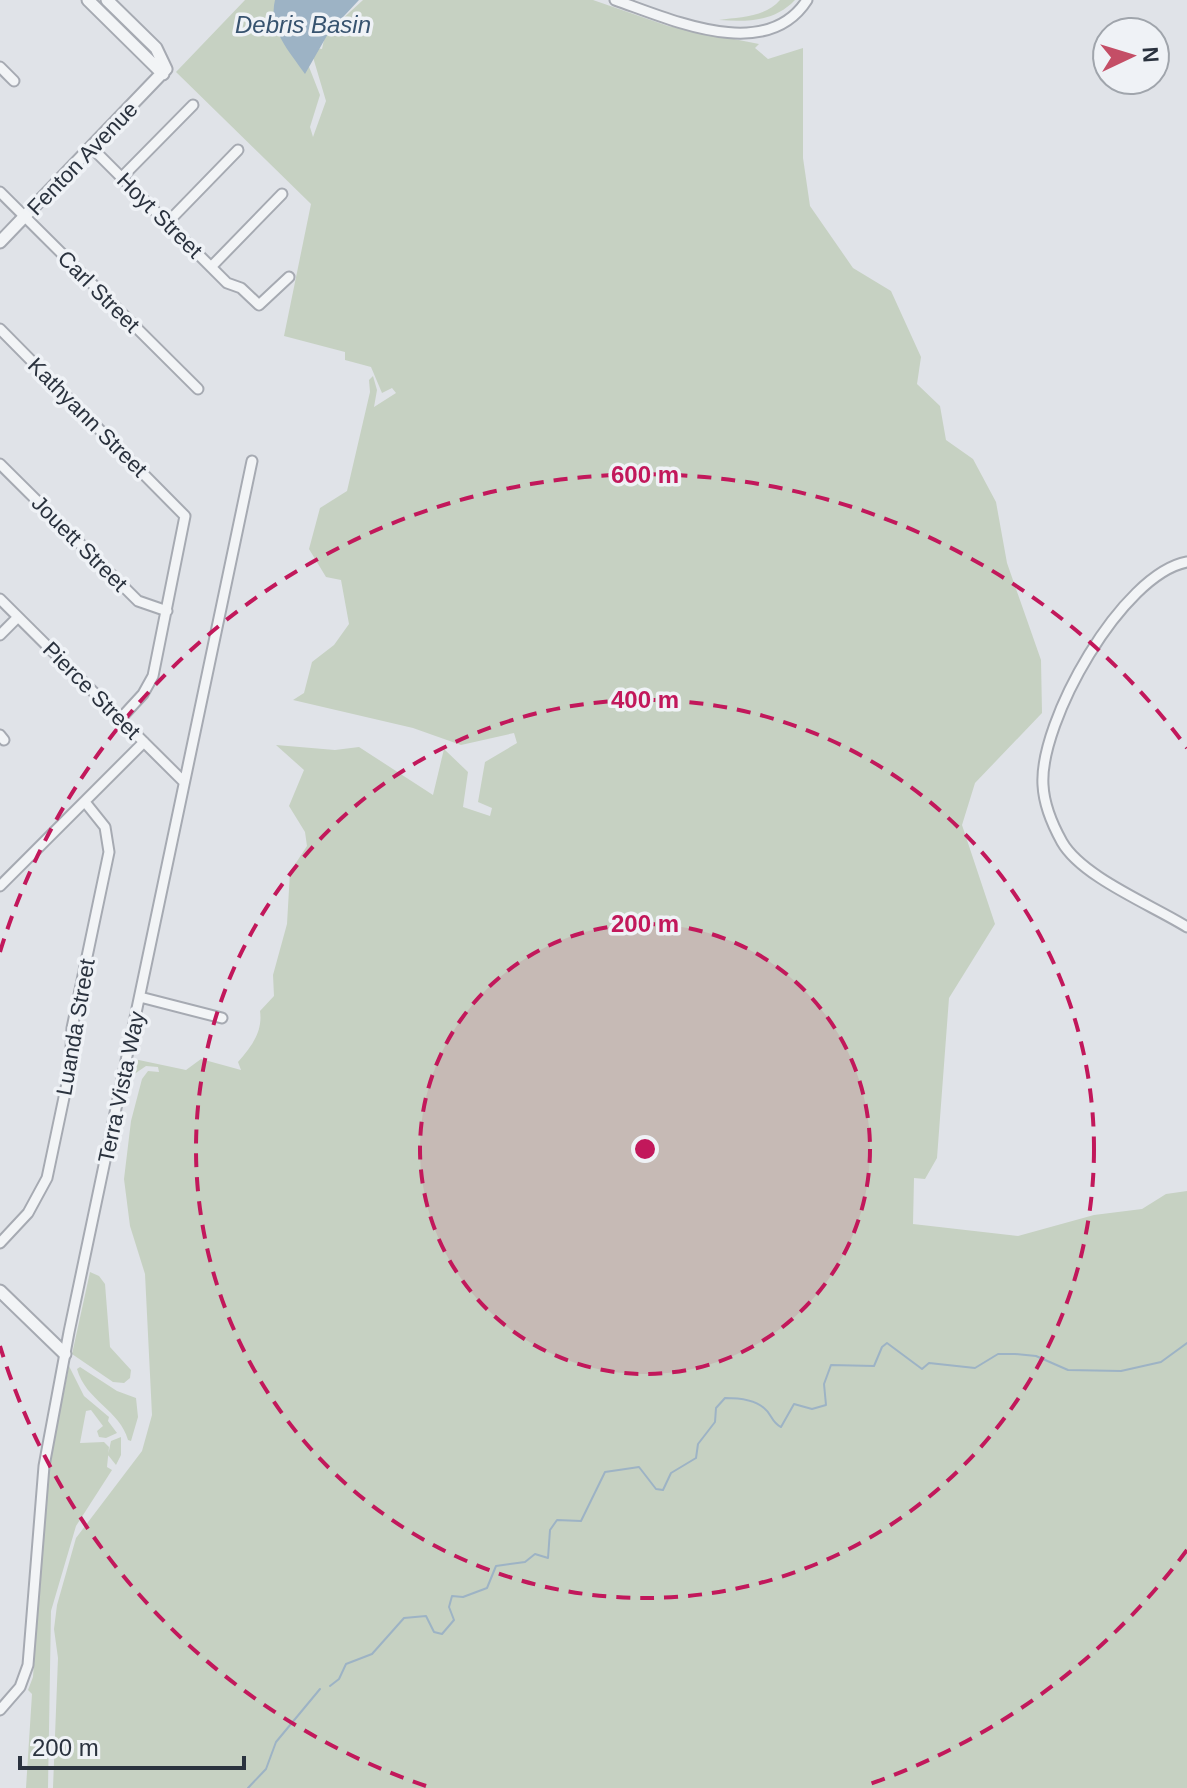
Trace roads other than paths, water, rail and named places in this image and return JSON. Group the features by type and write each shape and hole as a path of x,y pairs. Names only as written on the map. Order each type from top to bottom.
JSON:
{"street":[{"path":"91,1 163,74 167,66 162,56 107,0"},
{"path":"615,0 683,23 750,32 784,25 807,0"},
{"path":"0,67 14,81"},
{"name":"Fenton Avenue","path":"0,242 163,74"},
{"path":"122,177 193,105"},
{"name":"Hoyt Street","path":"92,148 227,283 241,288 259,305 289,277"},
{"path":"167,223 238,150"},
{"name":"Carl Street","path":"0,192 198,389"},
{"path":"211,267 282,194"},
{"name":"Kathyann Street","path":"0,329 185,516 167,611"},
{"name":"Terra Vista Way","path":"0,1710 20,1687 28,1665 44,1466 183,781 252,461"},
{"name":"Jouett Street","path":"0,464 138,601 167,611"},
{"path":"1187,562 1158,572 1137,589 1080,667 1047,747 1043,784 1049,817 1064,846 1082,865 1187,927"},
{"name":"Pierce Street","path":"0,599 183,781"},
{"path":"121,718 143,694 153,676 167,611"},
{"path":"0,635 18,617"},
{"path":"0,886 144,742"},
{"name":"Luanda Street","path":"0,1243 40,1196 70,1069 72,1028 109,852 105,827 85,802"},
{"path":"140,997 222,1018"},
{"path":"0,1291 65,1354"}],"water":[{"name":"Debris Basin","path":"275,0 359,0 329,32 305,74 277,30"}],"waterway":[{"path":"330,1686 339,1679 346,1664 372,1654 404,1618 426,1616 434,1632 442,1634 454,1620 449,1607 452,1596 463,1597 487,1588 496,1566 525,1562 535,1554 548,1558 550,1530 557,1520 581,1521 605,1472 639,1467 656,1489 663,1490 671,1473 696,1458 698,1444 715,1422 716,1408 725,1398 760,1405 781,1427 794,1404 812,1409 826,1405 824,1384 831,1365 874,1366 887,1343 922,1369 929,1363 975,1368 998,1354 1015,1354 1036,1356 1068,1370 1121,1371 1161,1362 1187,1343"},
{"path":"248,1788 266,1769 276,1742 320,1689"}]}
